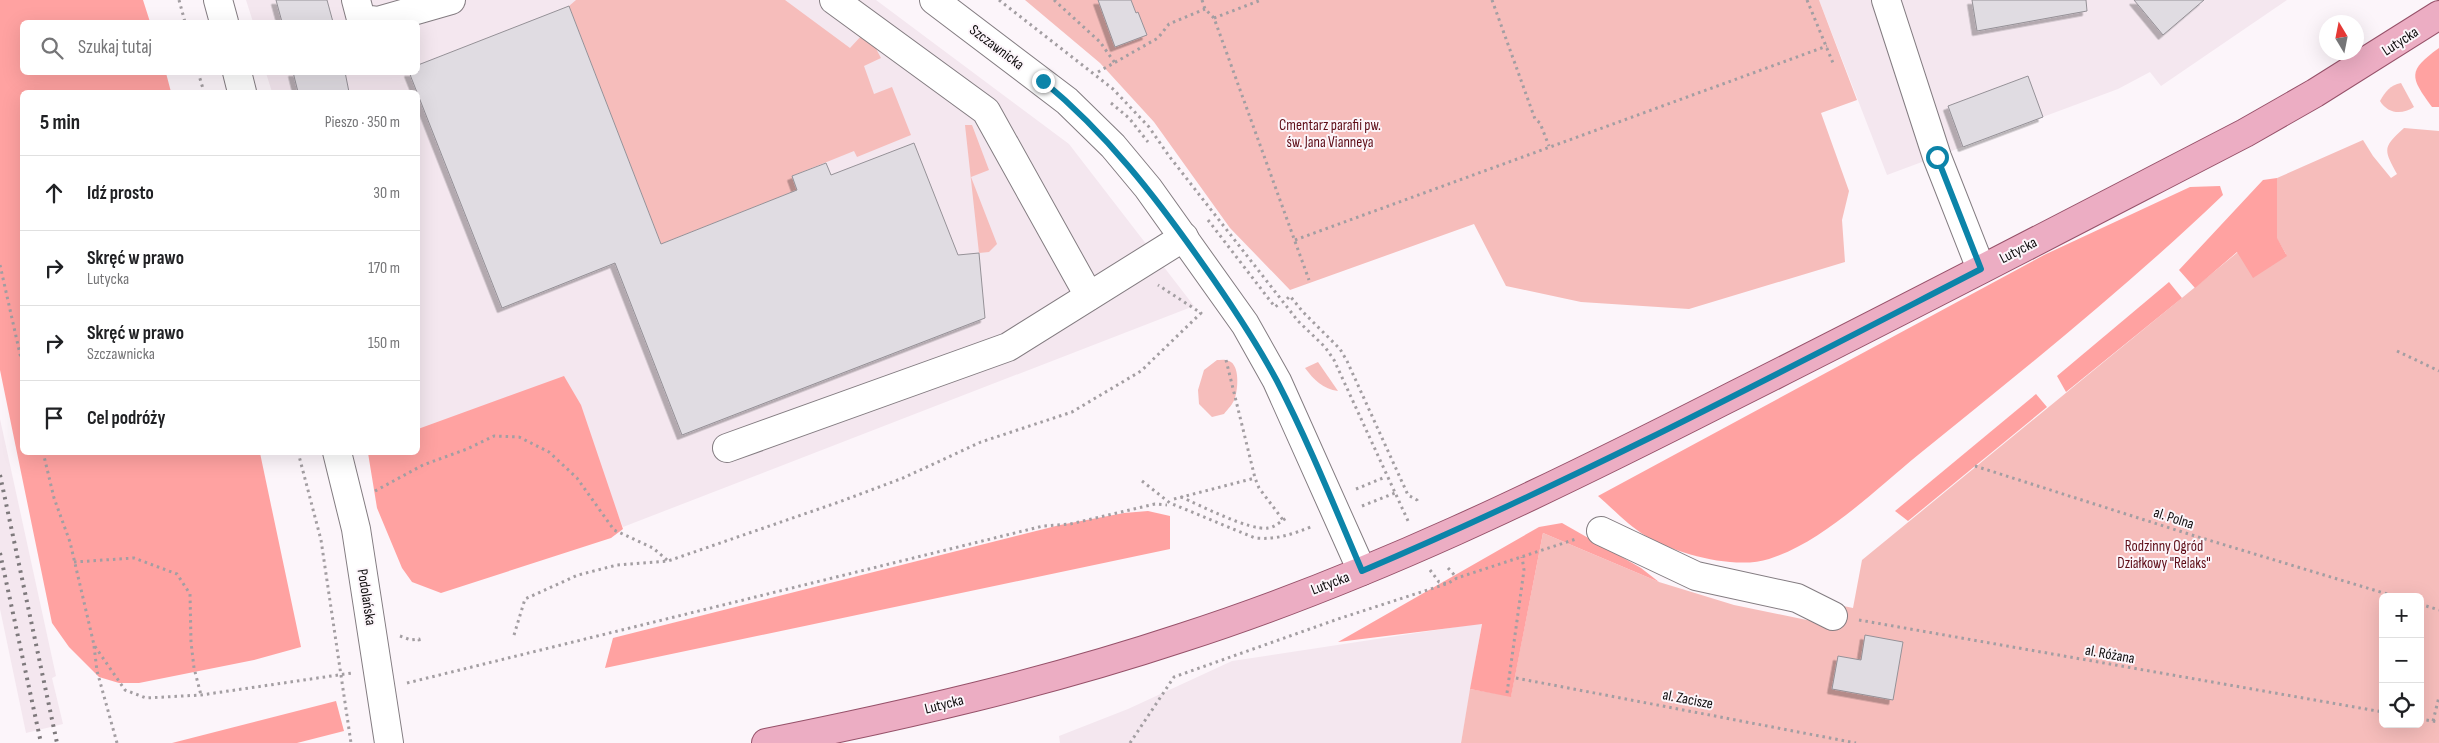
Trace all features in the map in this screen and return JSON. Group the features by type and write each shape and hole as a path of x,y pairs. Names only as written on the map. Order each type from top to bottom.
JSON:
{"main road":[{"name":"Lutycka","path":"766,743 875,721 1029,684 1183,638 1362,571 1497,512 1629,449 2245,133 2329,85 2439,15"}],"street":[{"path":"218,0 223,20"},
{"path":"356,0 361,19 370,20"},
{"path":"381,20 451,0"},
{"path":"834,0 986,111 1089,296"},
{"name":"Szczawnicka","path":"934,0 1043,81 1094,126 1148,188 1245,324 1277,381 1362,571"},
{"path":"1886,0 1937,157 1981,269"},
{"path":"238,75 242,90"},
{"path":"727,448 1008,347 1184,237"},
{"name":"Podolańska","path":"338,455 356,529 389,743"},
{"path":"1601,531 1696,576 1797,598 1833,616"}],"path":[{"path":"179,0 184,20"},
{"path":"999,0 1112,89 1149,127 1169,156 1298,321 1325,347 1334,360 1403,510"},
{"path":"1054,0 1100,42 1115,62"},
{"path":"1202,0 1205,9 1214,18 1309,280"},
{"path":"1214,18 1261,0"},
{"path":"1492,0 1535,119 1540,123 1549,146"},
{"path":"1807,0 1833,63"},
{"path":"1098,72 1158,38 1169,24 1205,9"},
{"path":"1294,240 1826,46"},
{"path":"199,75 203,90"},
{"path":"0,264 20,354"},
{"path":"514,635 524,599 578,576 617,565 668,561 839,502 902,478 981,442 1072,412 1141,371 1201,313 1132,269"},
{"path":"1287,298 1290,296 1303,312 1340,348 1408,495 1417,500 1419,504"},
{"path":"2397,352 2439,371"},
{"path":"1181,497 1249,526 1261,529 1281,524 1285,519 1259,488 1255,478 1226,360"},
{"path":"368,495 423,465 467,449 494,436 519,436 548,452 577,478 614,530 653,548 668,561"},
{"path":"44,455 54,498 70,542 94,646 97,671 116,743"},
{"path":"299,455 321,540 351,743"},
{"name":"al. Polna","path":"1975,466 2195,536 2384,593"},
{"path":"1393,474 1398,472"},
{"path":"1174,499 1255,478"},
{"path":"1356,489 1383,478"},
{"path":"1142,481 1170,503 1243,534 1269,540 1292,534"},
{"path":"1364,506 1395,493"},
{"path":"401,689 412,680 427,676 1043,526 1070,524 1154,504 1167,505"},
{"path":"1130,743 1174,677 1338,619 1447,584 1457,578 1601,531"},
{"path":"1507,693 1524,570 1522,557"},
{"path":"74,562 134,558 177,574 190,594 192,651 201,696"},
{"path":"1448,568 1457,578"},
{"path":"1432,575 1438,582 1447,584"},
{"path":"2424,605 2439,610"},
{"name":"al. Różana","path":"1833,616 2379,711"},
{"path":"418,639 420,645"},
{"path":"94,646 126,690 146,698 201,696 351,674"},
{"path":"425,670 427,676"},
{"name":"al. Zacisze","path":"1516,678 1856,743"},
{"path":"2433,721 2439,697"},
{"path":"2424,720 2439,722"}],"shaded area":[{"path":"0,0 143,0 149,20 20,20 20,75 167,75 170,90 20,90 20,455 260,455 301,647 254,660 139,683 119,683 99,677 69,647 52,623 0,370"},
{"path":"246,0 876,0 1069,144 1194,306 623,527 565,385 420,439 420,90 271,90 267,75 420,75 420,20 252,20"},
{"path":"1819,0 2287,0 2161,86 2150,72 2118,89 1887,175"},
{"path":"2439,48 2439,107 2432,107 2419,88 2415,75 2421,63"},
{"path":"2277,178 2277,238 2287,256 2253,278 2237,252 2195,288 2179,270 2263,180"},
{"path":"2220,186 2223,195 2149,263 2073,328 1848,514 1829,528 1789,551 1769,559 1740,563 1689,554 1658,543 1646,536 1598,496 2044,255 2190,187"},
{"path":"2169,282 2182,298 2066,392 2057,376"},
{"path":"564,376 581,405 623,529 611,538 441,593 412,582 402,568 377,508 368,455 420,455 420,428"},
{"path":"2036,394 2047,407 1908,521 1895,511"},
{"path":"0,419 56,676 52,678 63,724 26,733 0,609"},
{"path":"1148,511 1170,516 1170,549 605,668 613,638 1060,525 1124,513"},
{"path":"1562,523 1641,568 1659,582 1543,533 1511,697 1470,689 1482,624 1338,642 1539,527"},
{"path":"1482,623 1461,743 1060,743 1059,736 1128,709 1232,661"},
{"path":"336,701 344,731 297,743 172,743"}],"green space":[{"path":"576,0 785,0 850,48 863,34 872,41 881,58 864,66 874,94 892,87 911,135 857,157 854,151 792,176 797,190 661,244 569,6"},
{"name":"Cmentarz parafii pw. św. Jana Vianneya","path":"1025,0 1819,0 1857,100 1821,113 1849,191 1842,220 1845,262 1689,309 1581,302 1506,286 1474,224 1290,290 1230,228 1154,122 1100,63"},
{"path":"2401,83 2414,107 2400,112 2391,111 2380,101 2388,89"},
{"path":"965,125 972,125 989,170 971,177 997,244 989,252 979,253"},
{"name":"Rodzinny Ogród Działkowy \"Relaks\"","path":"2404,128 2439,131 2439,743 1461,743 1470,689 1511,696 1543,533 1659,582 1734,605 1831,625 1834,604 1853,608 1862,560 2238,252 2286,254 2277,239 2277,178 2363,140 2391,178 2397,174 2389,159 2387,149 2392,140"},
{"path":"1217,360 1226,360 1233,363 1237,372 1237,389 1234,400 1224,414 1212,417 1199,404 1198,390 1204,370"},
{"path":"1318,362 1338,391 1319,383 1305,368"}],"building":[{"path":"276,0 327,0 332,20 281,20"},
{"path":"1098,0 1131,0 1147,35 1115,47"},
{"path":"1972,0 2086,0 2087,11 1977,31"},
{"path":"2134,0 2204,0 2163,35"},
{"path":"569,6 661,244 797,190 792,176 826,163 831,175 914,143 958,255 979,253 985,318 682,435 615,263 502,308 420,100 420,90 416,90 410,75 420,75 420,64"},
{"path":"294,75 346,75 349,90 298,90"},
{"path":"2028,76 2043,117 1963,147 1948,106"},
{"path":"1865,635 1903,642 1893,700 1832,689 1838,656 1861,660"}],"railway":[{"path":"0,475 57,743"},
{"path":"0,553 41,743"}],"route":[{"path":"1043,81 1094,126 1131,167 1172,219 1245,324 1277,381 1306,441 1362,571 1497,512 1629,449 1981,269 1937,157"}]}
